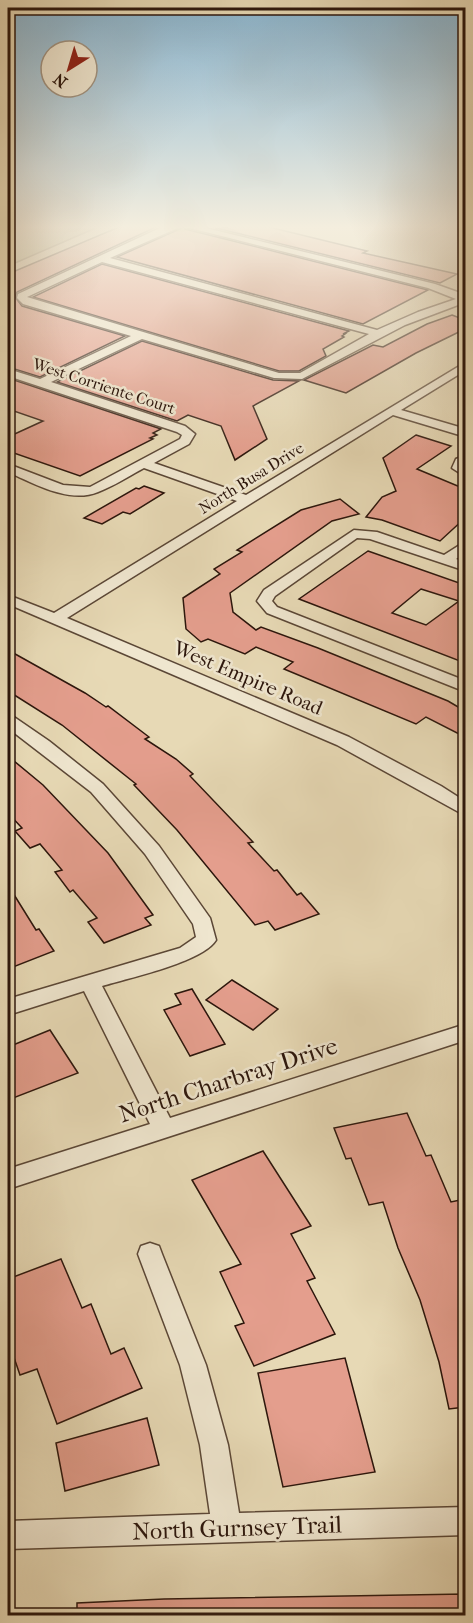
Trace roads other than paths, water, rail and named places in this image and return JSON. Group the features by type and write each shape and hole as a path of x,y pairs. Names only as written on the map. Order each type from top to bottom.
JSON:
{"street":[{"path":"29,303 291,378 302,376 377,333 427,310 452,303"},
{"path":"265,303 377,333"},
{"path":"40,383 140,336"},
{"name":"North Busa Drive","path":"55,619 465,365"},
{"name":"West Corriente Court","path":"8,372 181,429 189,434 185,441 143,463"},
{"path":"391,411 465,433"},
{"path":"8,468 66,490 81,493 93,490 143,463 247,500"},
{"path":"465,567 372,535 354,534 269,593 264,601 272,610 465,687"},
{"path":"446,560 465,545"},
{"name":"West Empire Road","path":"8,599 343,741 435,790 465,810"},
{"path":"8,721 97,788 152,850 203,923 206,940 188,953 8,1007"},
{"path":"90,982 164,1129"},
{"name":"North Charbray Drive","path":"8,1179 465,1032"},
{"path":"150,1254 193,1365 214,1445 227,1529"},
{"name":"North Gurnsey Trail","path":"8,1535 465,1521"}]}
